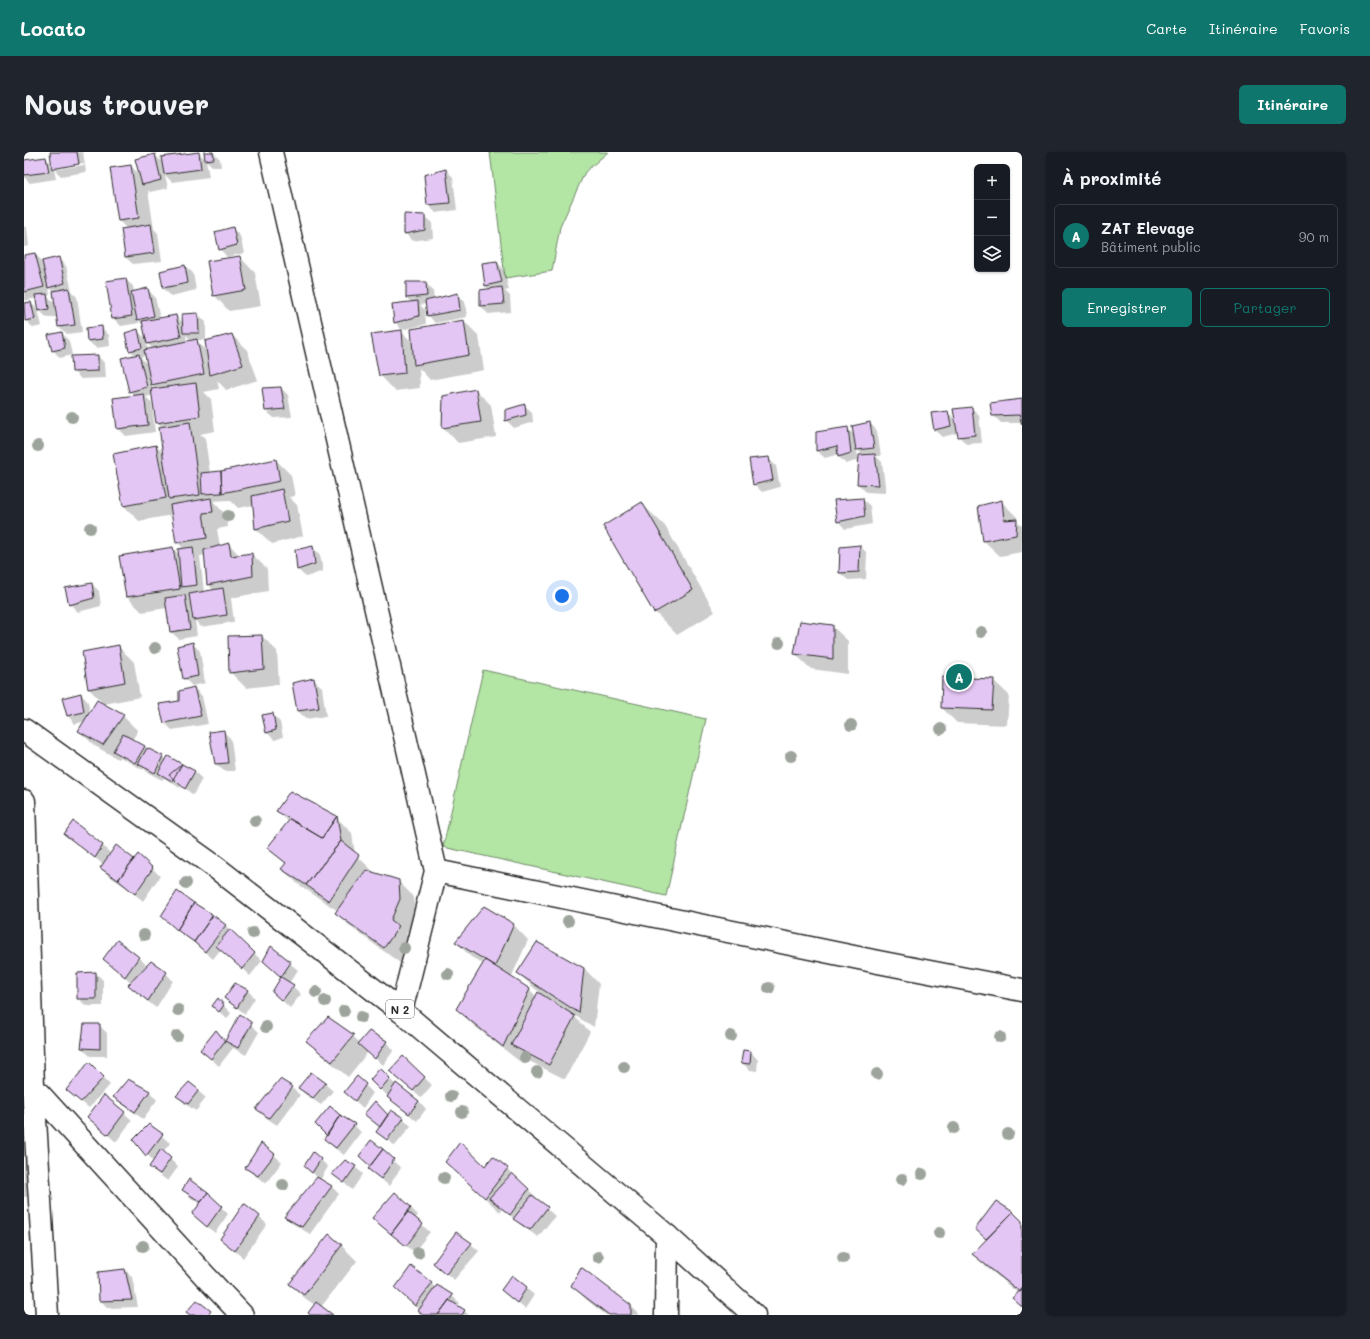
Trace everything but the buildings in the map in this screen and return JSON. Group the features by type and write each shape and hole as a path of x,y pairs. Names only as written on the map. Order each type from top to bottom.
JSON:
{"street":[{"path":"271,152 436,872 401,1011"},
{"name":"N 2","path":"24,730 214,866 401,1011 667,1236 754,1315"},
{"path":"24,801 29,1083 47,1315"},
{"path":"436,872 1022,990"},
{"path":"29,1083 242,1315"},
{"path":"667,1236 667,1314"}],"green space":[{"path":"490,152 608,152 585,172 560,227 552,271 505,278"},
{"path":"483,670 706,719 666,896 443,847"}],"place":[{"name":"ZAT Elevage","path":"959,677"}]}
